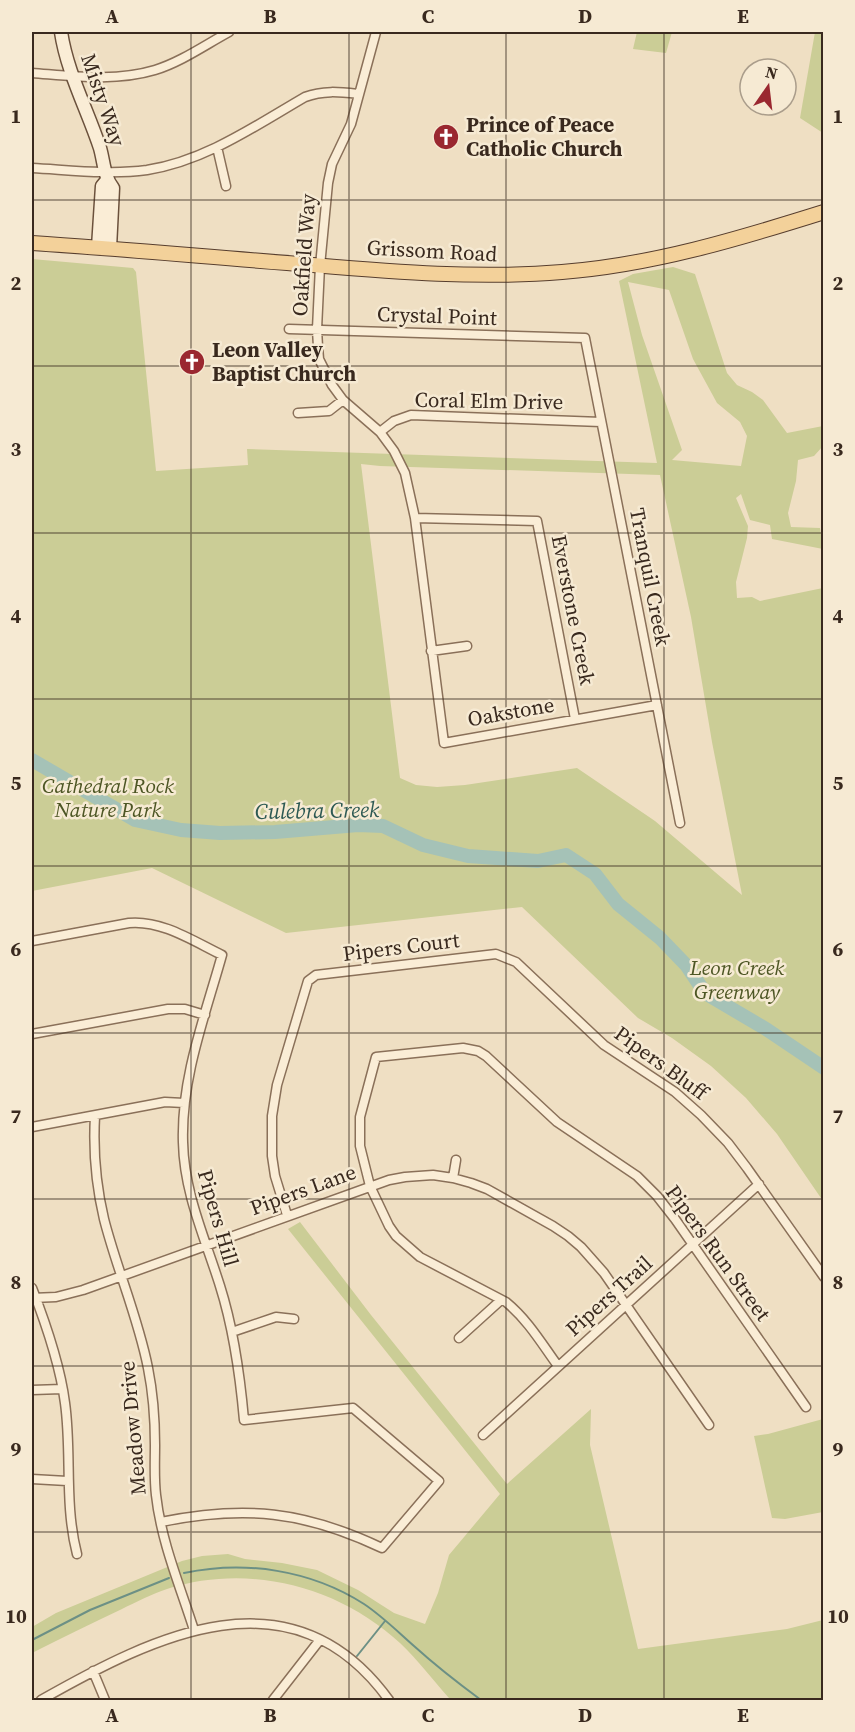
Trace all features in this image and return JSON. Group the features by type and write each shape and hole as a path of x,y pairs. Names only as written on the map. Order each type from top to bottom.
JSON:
{"main road":[{"name":"Grissom Road","path":"32,243 407,273 481,275 580,270 633,263 701,249 824,212"}],"street":[{"name":"Misty Way","path":"61,32 67,62 95,135 106,176 102,186 104,248"},
{"path":"32,73 120,76 156,70 229,32"},
{"name":"Oakfield Way","path":"376,32 351,124 338,150 330,174 320,266 318,347 322,366 332,385 343,400 380,432 405,473 415,518 444,743"},
{"path":"32,168 106,176 168,166 217,147 315,93 359,94"},
{"path":"217,147 226,186"},
{"name":"Crystal Point","path":"289,329 585,338"},
{"name":"Tranquil Creek","path":"585,338 680,823"},
{"path":"298,412 329,411 343,400"},
{"name":"Coral Elm Drive","path":"380,432 394,421 411,415 602,422"},
{"name":"Everstone Creek","path":"415,518 537,521 575,719"},
{"path":"431,651 468,646"},
{"name":"Oakstone","path":"444,743 657,705"},
{"name":"Pipers Hill","path":"32,941 129,923 143,923 164,927 222,955 187,1083 183,1142 185,1173 191,1202 220,1287 232,1332 244,1420 353,1408 439,1481 382,1548 334,1528 286,1515 229,1512 161,1522"},
{"name":"Pipers Court","path":"287,1215 275,1176 272,1156 272,1116 278,1085 308,981 316,975 501,955"},
{"name":"Pipers Bluff","path":"501,955 516,962 604,1046 670,1089 701,1115 728,1143 824,1277"},
{"path":"32,1034 177,1008 205,1015"},
{"name":"Pipers Run Street","path":"370,1186 361,1155 359,1130 362,1104 376,1057 471,1048 486,1056 557,1122 637,1176 657,1196 807,1407"},
{"path":"32,1127 165,1102 184,1102"},
{"name":"Meadow Drive","path":"95,1116 96,1175 104,1218 135,1314 150,1377 155,1430 155,1486 161,1522 194,1630"},
{"path":"453,1178 456,1160"},
{"name":"Pipers Lane","path":"34,1298 69,1294 370,1186 411,1176 433,1175 453,1178 487,1189 552,1226 581,1247 604,1273 710,1425"},
{"name":"Pipers Trail","path":"483,1435 759,1184"},
{"path":"370,1186 396,1236 413,1252 515,1309 558,1366"},
{"path":"406,1262 413,1252"},
{"path":"32,1288 58,1369 65,1401 68,1443 67,1481 70,1517 77,1554"},
{"path":"459,1338 501,1300"},
{"path":"232,1332 276,1317 294,1319"},
{"path":"32,1390 62,1389"},
{"path":"32,1479 67,1481"},
{"path":"41,1701 93,1671 135,1652 194,1630 228,1624 262,1624 290,1630 319,1641 361,1668 387,1700"},
{"path":"273,1701 319,1641"},
{"path":"93,1671 105,1701"}],"green space":[{"path":"637,32 672,32 666,53 633,49"},
{"path":"815,32 823,32 823,133 800,118"},
{"path":"32,259 133,268 136,272 156,471 248,465 247,449 657,463 619,281 633,274 673,267 695,274 727,373 737,385 763,400 787,433 823,426 823,446 814,456 798,460 796,481 788,513 791,527 820,528 823,549 772,539 770,525 750,520 741,494 736,498 748,526 736,582 737,598 752,597 760,601 823,588 823,1201 777,1134 746,1098 711,1066 672,1038 638,1018 522,907 286,933 152,868 32,891","holes":["628,282 669,290 693,359 717,403 740,422 747,436 741,466 672,460 682,450 642,335","361,464 660,475 691,617 712,742 742,895 655,821 577,768 437,787 416,785 400,778"]},
{"path":"300,1222 371,1315 507,1484 591,1409 590,1445 638,1649 787,1629 823,1620 823,1700 445,1700 449,1698 400,1643 376,1623 349,1607 321,1594 291,1585 229,1578 198,1582 156,1593 32,1653 32,1627 56,1613 182,1561 202,1556 228,1554 245,1559 317,1570 358,1590 394,1613 425,1624 438,1593 449,1555 500,1494 288,1229"},
{"path":"823,1419 823,1512 785,1519 772,1518 754,1436"}],"waterway":[{"name":"Culebra Creek","path":"32,760 135,820 181,830 220,833 275,832 358,825 383,826 423,845 468,856 538,861 566,855 595,874 618,904 660,938 687,966 705,993 766,1029 824,1068"},
{"path":"184,1573 207,1569 254,1568 300,1576 344,1592 371,1609 438,1667 481,1700"},
{"path":"32,1640 90,1610 169,1578"},
{"path":"357,1656 385,1621"}],"place":[{"name":"Prince of Peace Catholic Church","path":"446,137"},
{"name":"Leon Valley Baptist Church","path":"192,362"}],"park label":[{"name":"Cathedral Rock Nature Park","path":"108,798"},
{"name":"Leon Creek Greenway","path":"737,980"}]}
